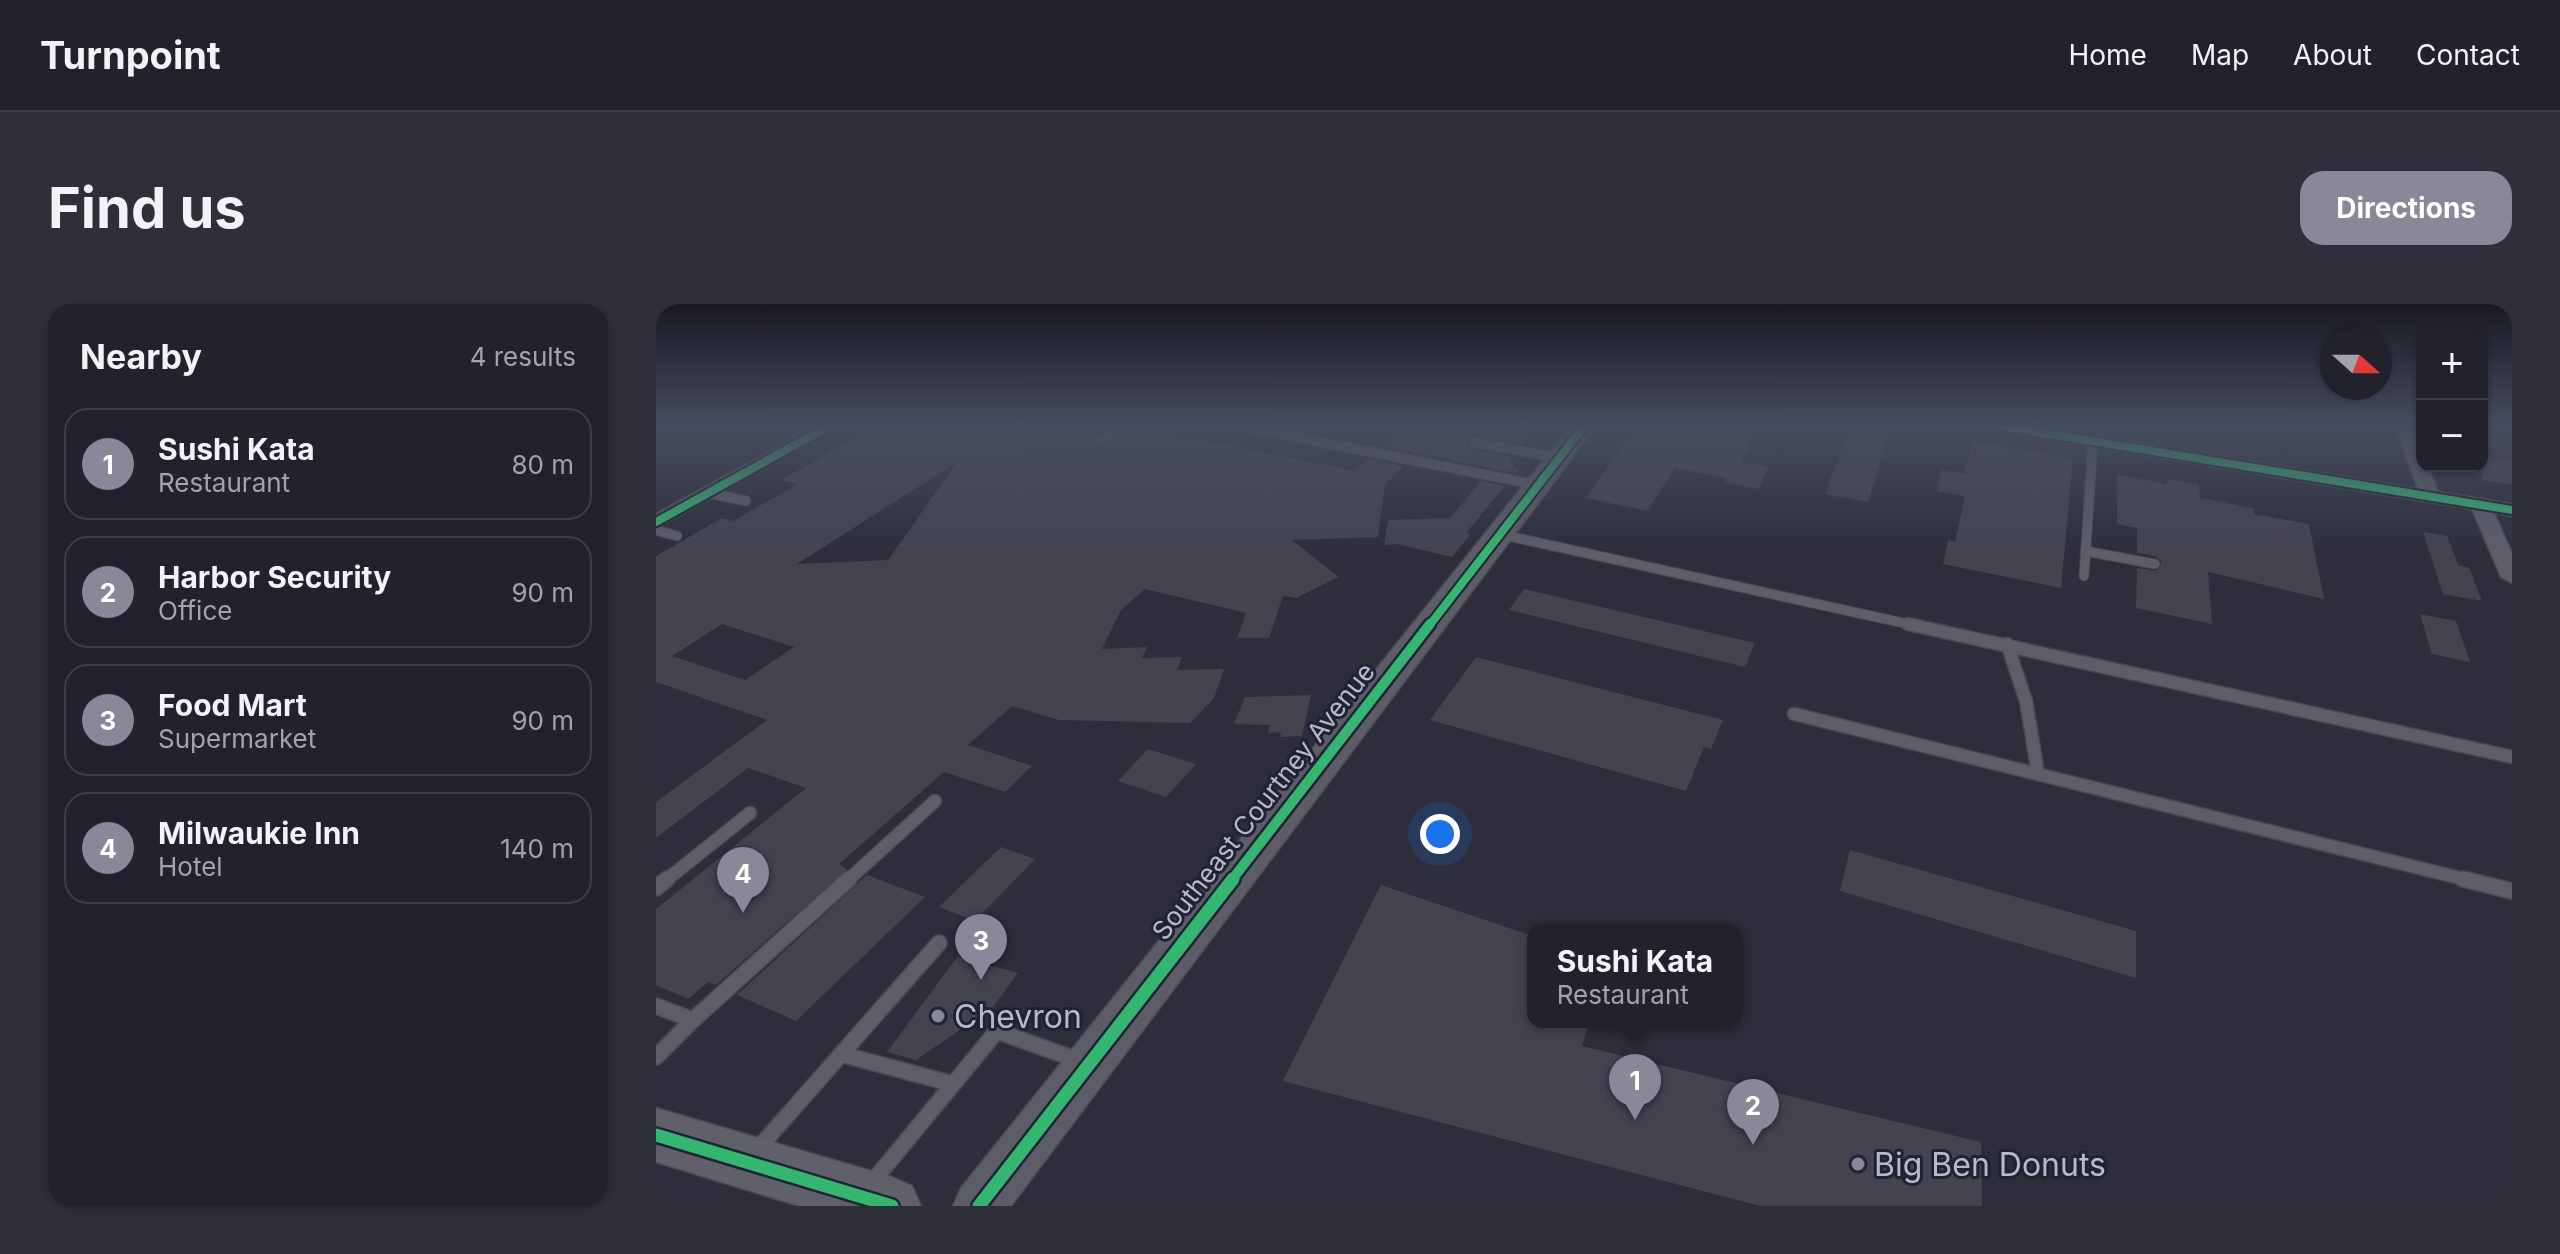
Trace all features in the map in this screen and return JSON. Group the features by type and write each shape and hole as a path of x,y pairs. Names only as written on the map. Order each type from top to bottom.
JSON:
{"main road":[{"path":"656,1135 876,1201"}],"street":[{"path":"656,522 754,468"},
{"name":"Southeast Courtney Avenue","path":"979,1206 1551,468"},
{"path":"2259,468 2512,510"},
{"path":"2420,468 2430,496"},
{"path":"2480,505 2512,577"}],"lane":[{"path":"1452,468 1538,485"},
{"path":"2084,576 2091,468"},
{"path":"709,493 746,501"},
{"path":"656,530 677,536"},
{"path":"1499,534 2512,757"},
{"path":"2085,551 2155,564"},
{"path":"2007,644 2026,701 2038,773"},
{"path":"1794,714 2512,891"},
{"path":"656,1057 935,801"},
{"path":"656,888 750,813"},
{"path":"745,1162 939,943"},
{"path":"656,1006 693,1020"},
{"path":"876,1201 953,1084 997,1031 1087,1063"},
{"path":"841,1054 953,1084"}],"building":[{"path":"802,468 947,468 797,564 888,560 953,468 1341,468 1355,471 1358,468 1401,468 1385,485 1378,537 1292,540 1339,577 1296,598 1283,596 1269,638 1237,638 1246,613 1145,589 1121,610 1102,649 1147,647 1142,658 1182,657 1177,670 1224,669 1214,698 1190,723 1059,720 1012,706 968,745 1032,766 1005,792 944,772 839,864 847,869 716,985 708,982 688,999 656,985 656,909 806,788 748,768 656,838 656,802 767,720 656,682 656,556 722,518 733,521 798,484 781,480","holes":["722,624 794,647 745,680 672,656"]},
{"path":"1491,468 1517,468 1519,470 1516,473"},
{"path":"1607,468 1675,468 1647,511 1586,498"},
{"path":"1675,468 1768,468 1758,489 1725,482 1727,478"},
{"path":"1835,468 1878,468 1868,502 1825,494"},
{"path":"1966,468 2072,468 2061,588 1943,564 1948,540 1955,542 1965,496 1937,491 1941,470 1965,474"},
{"path":"2488,468 2512,468 2512,485 2482,480 2482,472 2488,472"},
{"path":"2117,475 2167,484 2167,479 2199,484 2200,498 2253,508 2254,514 2309,524 2324,599 2208,572 2212,624 2136,608 2137,568 2157,571 2162,562 2157,557 2137,553 2137,528 2117,524"},
{"path":"1481,481 1505,486 1466,533 1471,534 1452,557 1397,544 1384,545 1388,520 1450,518"},
{"path":"2423,532 2447,536 2458,565 2469,568 2482,601 2443,594"},
{"path":"1524,589 1755,643 1745,667 1509,610"},
{"path":"2420,614 2456,621 2470,662 2432,654"},
{"path":"1476,657 1723,720 1711,749 1704,747 1686,791 1430,720"},
{"path":"1311,695 1302,736 1280,737 1281,732 1268,733 1270,725 1234,724 1245,697"},
{"path":"1148,749 1196,764 1166,797 1118,781"},
{"path":"1001,847 1035,859 975,921 939,907"},
{"path":"1850,850 2136,931 2136,978 1840,891"},
{"path":"867,875 925,897 796,1021 737,995"},
{"path":"1381,885 1527,934 1527,1028 1587,1028 1582,1046 1981,1142 1982,1206 1760,1206 1283,1081"},
{"path":"958,956 1018,973 993,1007 916,1060 887,1052"}],"cycle path":[{"path":"656,522 753,468"},
{"path":"979,1206 1551,468"},
{"path":"2257,468 2512,510"},
{"path":"656,1135 892,1206"}],"place":[{"name":"Milwaukie Inn","path":"743,913"},
{"name":"Food Mart","path":"981,980"},
{"name":"Chevron","path":"938,1016"},
{"name":"Sushi Kata","path":"1635,1120"},
{"name":"Harbor Security","path":"1753,1145"},
{"name":"Big Ben Donuts","path":"1858,1164"}]}
